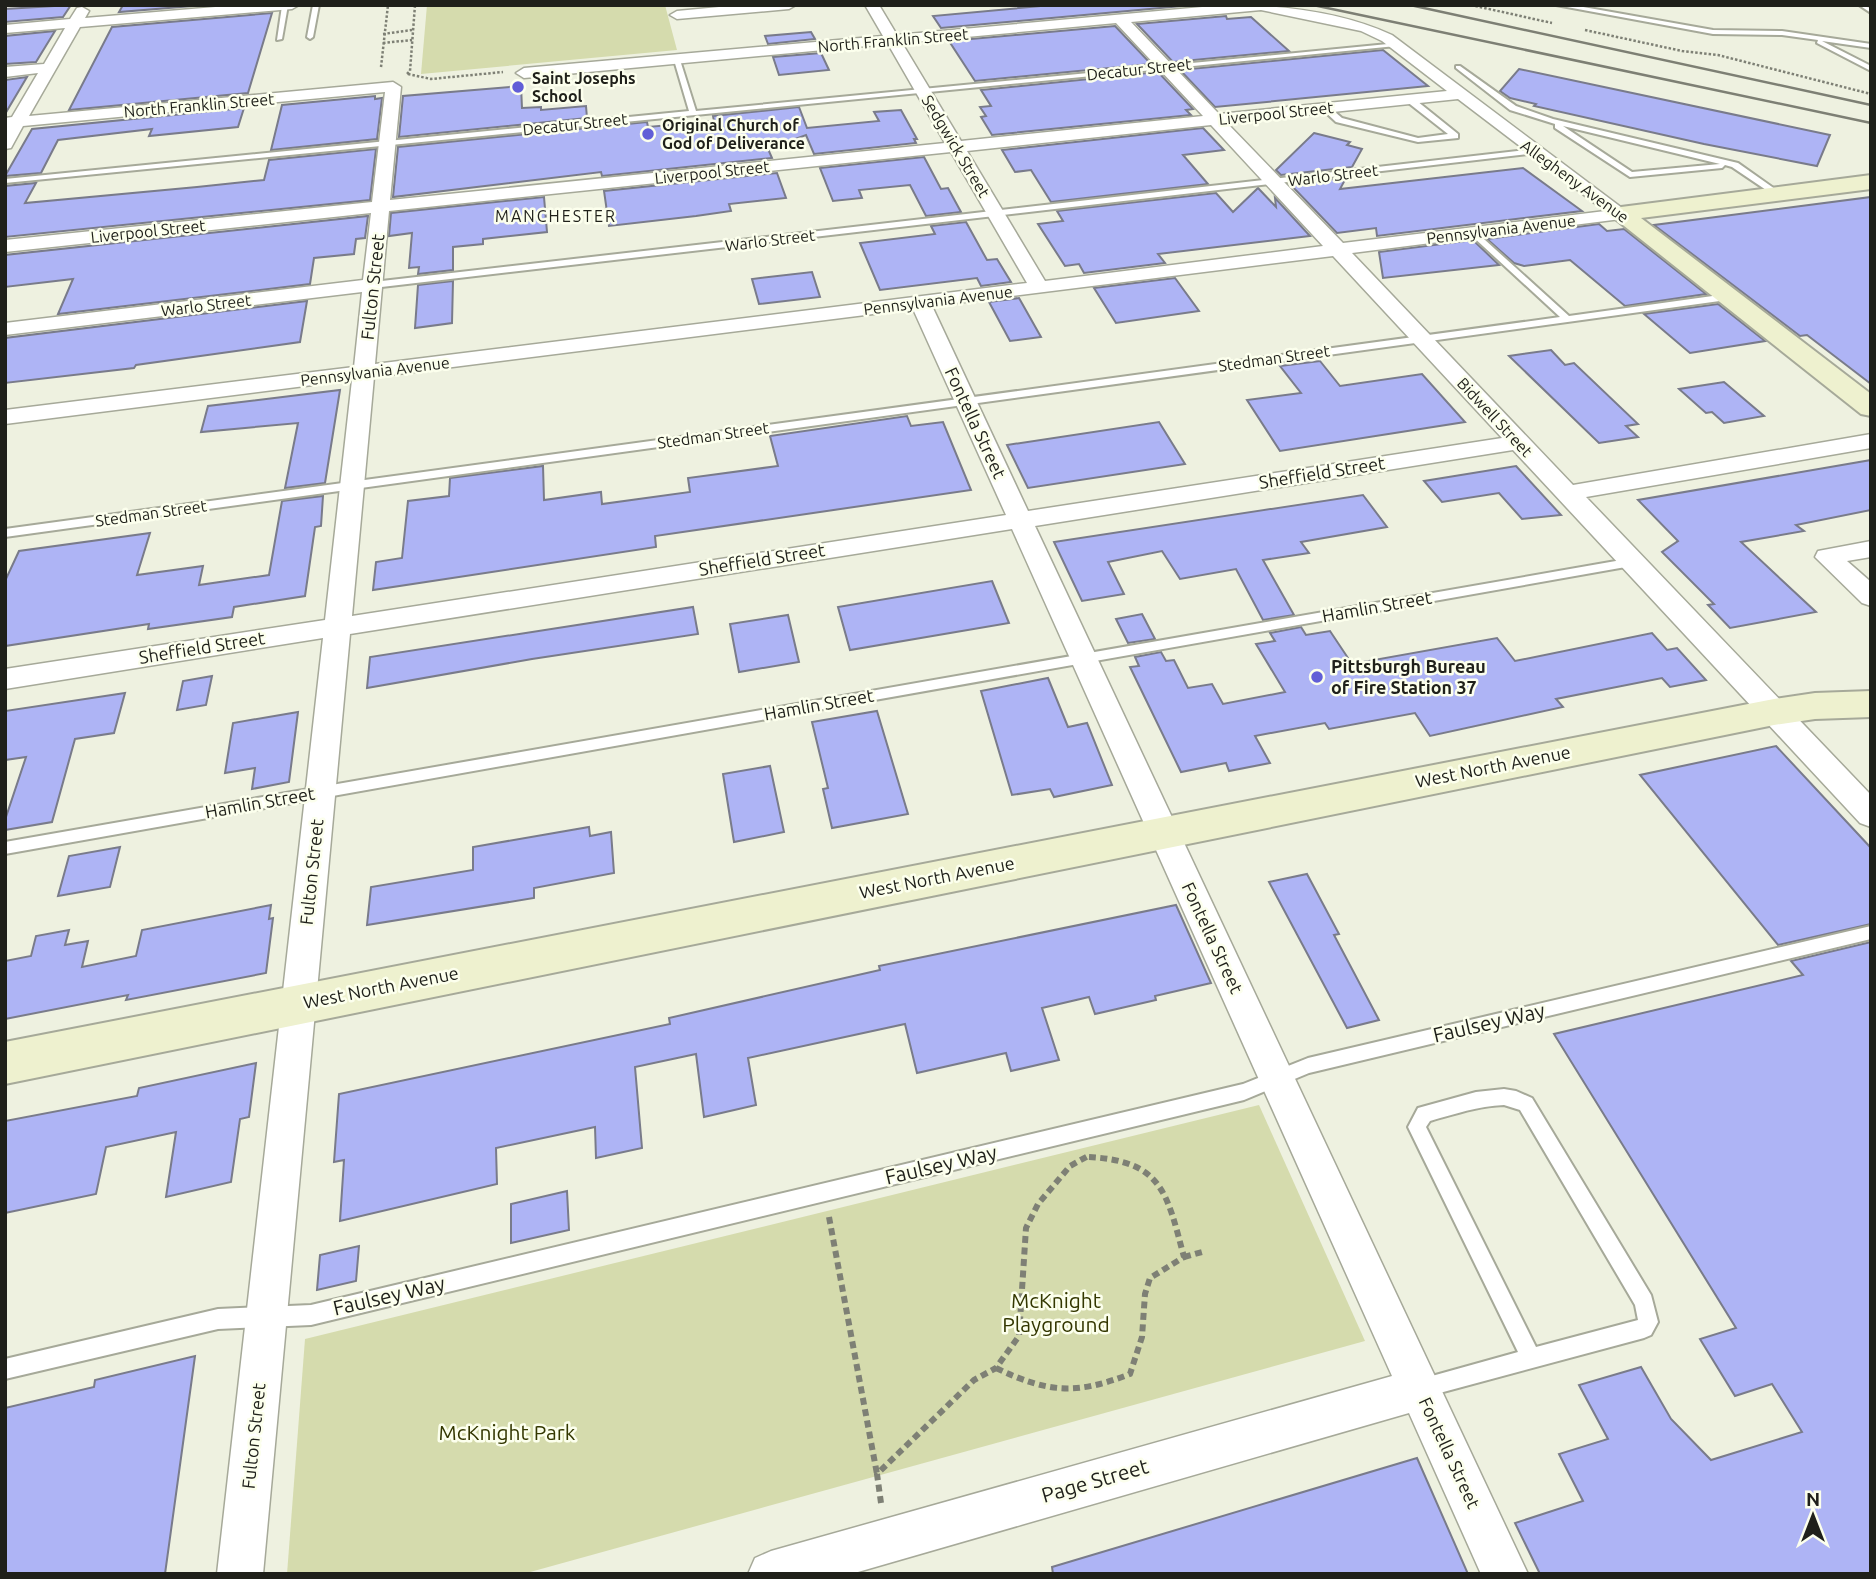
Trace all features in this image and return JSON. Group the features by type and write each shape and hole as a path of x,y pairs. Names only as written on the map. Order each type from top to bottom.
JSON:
{"street":[{"path":"5,144 12,122 49,68 85,5"},
{"path":"5,29 292,5"},
{"path":"677,15 789,5"},
{"name":"Sedgwick Street","path":"872,5 1039,287"},
{"name":"North Franklin Street","path":"524,74 1258,6"},
{"name":"Allegheny Avenue","path":"1258,6 1365,28 1396,44 1871,408"},
{"name":"Bidwell Street","path":"1120,19 1871,815"},
{"path":"5,72 49,68"},
{"name":"North Franklin Street","path":"12,122 385,88"},
{"name":"Fulton Street","path":"240,1574 388,143 385,88"},
{"name":"Liverpool Street","path":"5,246 1460,94"},
{"name":"Pennsylvania Avenue","path":"5,417 1871,182"},
{"name":"Warlo Street","path":"5,329 373,285"},
{"name":"Fontella Street","path":"920,302 1505,1574"},
{"path":"1567,493 1871,440"},
{"name":"Sheffield Street","path":"5,679 1519,442"},
{"path":"1871,549 1827,557 1871,597"},
{"name":"West North Avenue","path":"5,1063 1774,712 1815,706 1871,704"},
{"name":"Page Street","path":"771,1574 1420,1389"}],"lane":[{"path":"310,37 316,5"},
{"path":"1559,5 1713,32 1782,33 1871,46"},
{"path":"1862,5 1871,11"},
{"path":"279,39 285,6"},
{"path":"1809,37 1871,69"},
{"name":"Decatur Street","path":"5,181 1396,44"},
{"path":"677,60 693,113"},
{"path":"1458,66 1513,108 1551,121 1735,165 1778,194"},
{"path":"1325,108 1339,120 1418,140 1455,136 1409,99"},
{"path":"1551,121 1630,175 1735,165"},
{"name":"Warlo Street","path":"373,285 1534,151"},
{"path":"1474,233 1566,318"},
{"path":"1420,337 1727,296"},
{"name":"Stedman Street","path":"5,533 1420,337"},
{"name":"Hamlin Street","path":"5,848 1633,562"},
{"name":"Faulsey Way","path":"5,1369 218,1319 311,1315 1244,1093 1308,1066 1871,933"},
{"path":"1420,1389 1531,1359 1644,1328 1648,1322 1643,1302 1526,1104 1519,1098 1499,1096 1424,1114 1418,1127 1531,1359"}],"path":[{"path":"385,88 373,82 380,81 388,5"},
{"path":"415,5 410,71 407,74 431,79 518,71 524,74"},
{"path":"1471,5 1564,26"},
{"path":"1578,29 1682,51 1718,55 1871,94"},
{"path":"383,34 412,30"},
{"path":"383,43 412,40"},
{"path":"1079,1132 1089,1157"},
{"path":"877,1474 974,1380 996,1368 1019,1336 1026,1228 1038,1204 1070,1166 1089,1157 1118,1156 1135,1162 1152,1174 1164,1195 1184,1257"},
{"path":"825,1193 887,1540"},
{"path":"996,1368 1033,1385 1074,1392 1130,1374 1143,1332 1144,1291 1150,1278 1161,1266 1206,1251"}],"green space":[{"path":"427,5 665,5 677,50 421,74"},
{"name":"McKnight Park","path":"1259,1105 1365,1341 523,1574 287,1574 305,1339"}],"building":[{"path":"71,5 63,17 5,22 5,9"},
{"path":"123,5 205,5 119,12"},
{"path":"1052,5 1193,5 941,28 933,16"},
{"path":"272,13 248,93 69,110 112,27"},
{"path":"1226,16 1227,19 1251,17 1289,51 1173,62 1137,24"},
{"path":"1115,26 1151,64 975,81 949,41"},
{"path":"55,31 36,62 5,64 5,36"},
{"path":"811,32 815,39 768,44 765,36"},
{"path":"1383,50 1428,86 1215,107 1180,70"},
{"path":"821,53 829,70 779,75 773,57"},
{"path":"1519,69 1830,135 1817,166 1704,144 1534,106 1536,104 1510,98 1500,91"},
{"path":"1158,72 1193,109 1186,110 1191,115 992,135 981,117 986,116 980,107 991,106 981,90"},
{"path":"27,77 5,114 5,80"},
{"path":"521,86 522,108 541,107 541,110 586,106 587,118 399,137 403,96"},
{"path":"375,96 375,99 382,98 377,139 271,150 282,105"},
{"path":"799,107 807,128 879,121 874,112 901,110 917,139 914,139 916,143 814,154 806,135 768,149 772,158 602,176 601,172 393,197 398,147 647,122 648,127 714,121 713,116"},
{"path":"244,108 238,127 149,136 152,129 58,140 41,173 5,176 32,129"},
{"path":"1203,128 1224,150 1183,155 1208,184 1051,202 1031,170 1015,172 1002,150"},
{"path":"1314,133 1350,142 1347,145 1362,149 1352,167 1281,175 1276,170"},
{"path":"376,149 370,200 5,237 5,186 36,183 25,203 197,187 264,180 269,160"},
{"path":"924,157 941,189 948,188 961,212 926,216 910,185 859,190 862,198 833,201 820,168"},
{"path":"1523,168 1582,211 1377,236 1376,228 1337,233 1290,184 1346,178 1340,189"},
{"path":"777,173 786,198 729,204 731,211 609,226 604,191"},
{"path":"1258,188 1276,207 1275,198 1310,236 1158,254 1165,263 1084,273 1079,264 1065,266 1038,224 1063,221 1057,211 1216,193 1233,212"},
{"path":"544,197 547,232 483,239 483,244 453,247 453,270 418,274 419,267 409,268 412,233 389,236 391,213"},
{"path":"1871,197 1871,384 1807,335 1800,336 1654,225"},
{"path":"368,216 365,238 356,239 354,254 314,258 310,284 58,314 73,279 5,287 5,255"},
{"path":"966,222 987,260 997,259 1011,282 981,286 977,278 880,290 860,243 935,234 931,226"},
{"path":"1599,224 1607,231 1624,229 1706,294 1625,306 1570,260 1524,266 1514,263 1487,239"},
{"path":"1473,240 1499,265 1383,278 1379,252"},
{"path":"812,272 820,297 759,304 752,279"},
{"path":"1175,278 1199,311 1116,323 1094,288"},
{"path":"453,281 452,323 415,328 418,285"},
{"path":"1019,298 1041,337 1010,341 989,302"},
{"path":"307,301 300,342 136,365 134,368 5,383 5,338"},
{"path":"1718,304 1765,341 1690,353 1644,314"},
{"path":"1551,350 1565,365 1574,363 1638,424 1626,426 1638,437 1599,443 1509,356"},
{"path":"1320,361 1340,386 1422,374 1465,422 1280,451 1247,400 1301,393 1280,366"},
{"path":"1724,382 1764,416 1724,423 1712,412 1706,413 1679,389"},
{"path":"340,390 325,483 285,488 298,423 201,432 208,406"},
{"path":"907,416 911,426 943,422 971,490 655,536 656,547 373,590 376,562 402,558 408,501 449,496 450,478 543,466 544,500 601,492 602,504 690,492 688,478 778,466 770,436"},
{"path":"1159,422 1185,464 1028,488 1007,445"},
{"path":"1871,460 1871,510 1796,525 1804,531 1741,542 1816,612 1730,628 1708,605 1714,604 1662,552 1678,541 1638,500"},
{"path":"1516,466 1561,515 1522,519 1499,493 1442,502 1424,481"},
{"path":"1363,495 1387,527 1301,542 1309,553 1263,560 1294,615 1263,620 1236,569 1180,579 1162,551 1108,562 1124,594 1082,601 1054,542"},
{"path":"323,496 321,526 315,527 305,596 234,607 232,617 148,629 149,624 5,646 5,581 19,551 150,533 137,575 203,566 199,585 269,575 282,501"},
{"path":"992,581 1009,623 850,650 838,607"},
{"path":"693,607 698,634 367,688 370,657"},
{"path":"1142,614 1155,639 1128,643 1116,619"},
{"path":"788,615 799,662 739,672 730,624"},
{"path":"1301,627 1306,635 1330,631 1352,664 1497,638 1515,661 1652,633 1667,650 1677,648 1706,680 1670,687 1662,678 1556,699 1563,707 1430,736 1415,713 1329,729 1325,723 1255,736 1270,763 1229,771 1226,763 1181,772 1130,667 1139,666 1135,657 1161,652 1166,661 1174,660 1188,688 1212,684 1223,704 1285,692 1256,644 1275,641 1270,633"},
{"path":"212,676 206,705 177,710 183,681"},
{"path":"1048,678 1068,727 1087,723 1112,785 1054,797 1050,789 1012,795 981,691"},
{"path":"125,693 114,733 75,739 52,822 5,830 5,820 26,757 5,760 5,711"},
{"path":"877,711 908,814 832,828 823,789 828,788 812,722"},
{"path":"298,712 289,782 252,789 255,768 225,773 233,723"},
{"path":"1776,746 1871,848 1871,924 1778,945 1640,775"},
{"path":"770,766 784,832 734,842 723,774"},
{"path":"589,827 590,836 611,832 614,873 534,888 534,898 367,925 371,887 473,870 473,847"},
{"path":"120,847 110,887 58,896 69,856"},
{"path":"1307,874 1339,934 1334,935 1379,1020 1347,1028 1269,882"},
{"path":"271,905 269,919 273,918 266,973 126,1000 128,995 5,1019 5,961 31,956 36,936 69,930 65,945 88,941 82,967 136,956 142,930"},
{"path":"1176,905 1211,983 1155,996 1156,1000 1095,1014 1089,997 1042,1008 1059,1060 1011,1071 1006,1053 917,1073 905,1024 748,1058 756,1105 704,1117 696,1054 635,1067 642,1148 596,1158 595,1127 496,1148 497,1184 340,1221 344,1160 334,1162 339,1094 670,1024 669,1018 880,970 879,966"},
{"path":"1871,942 1871,1574 1540,1574 1515,1523 1583,1501 1559,1454 1608,1439 1579,1385 1641,1367 1671,1419 1711,1460 1802,1432 1772,1384 1735,1396 1700,1339 1736,1328 1554,1034 1803,975 1791,961"},
{"path":"256,1063 249,1117 240,1119 231,1182 166,1197 176,1132 106,1147 96,1194 5,1213 5,1121 137,1096 139,1088"},
{"path":"567,1191 569,1230 511,1243 511,1204"},
{"path":"359,1246 356,1281 317,1290 320,1255"},
{"path":"195,1356 165,1574 5,1574 5,1408 94,1387 95,1380"},
{"path":"1417,1458 1468,1574 1053,1574 1052,1567"}],"railway":[{"path":"1313,5 1871,123"},
{"path":"1410,5 1871,105"}],"place":[{"name":"Saint Josephs School","path":"518,87"},
{"name":"Original Church of God of Deliverance","path":"648,134"},
{"name":"Pittsburgh Bureau of Fire Station 37","path":"1317,677"}],"district":[{"name":"MANCHESTER","path":"556,216"}],"park label":[{"name":"McKnight Playground","path":"1056,1313"}]}
